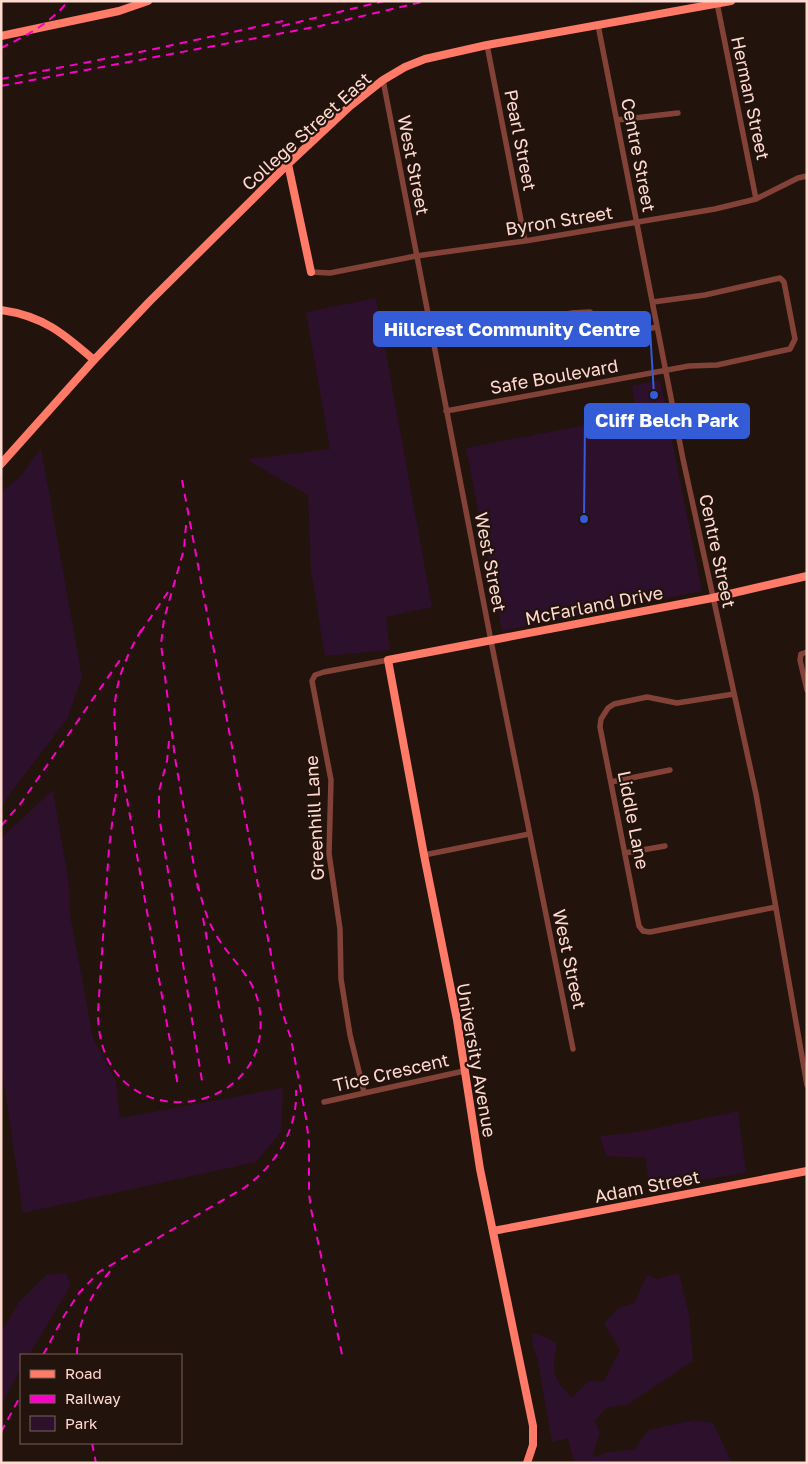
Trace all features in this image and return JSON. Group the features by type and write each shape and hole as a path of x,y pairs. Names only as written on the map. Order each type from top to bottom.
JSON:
{"street":[{"path":"1,36 119,11 148,1"},
{"name":"College Street East","path":"1,464 149,302 288,164 350,106 383,80 405,67 425,59 487,45 731,1"},
{"name":"Herman Street","path":"717,3 756,199"},
{"name":"Centre Street","path":"598,25 712,598 756,794 807,1085"},
{"name":"Pearl Street","path":"487,45 525,241"},
{"name":"West Street","path":"383,80 491,641 573,1049"},
{"path":"616,120 678,112"},
{"path":"288,164 311,272"},
{"name":"Byron Street","path":"311,272 330,273 416,256 525,241 715,209 756,199 798,178 807,176"},
{"name":"Safe Boulevard","path":"446,411 666,370 696,365 717,365 790,349 795,339 784,282 780,278 706,295 653,302"},
{"path":"1,310 18,312 42,320 94,360"},
{"path":"552,318 572,313 590,312 607,330 620,334 657,327"},
{"name":"McFarland Drive","path":"388,660 712,598 807,576"},
{"path":"807,652 801,654 800,660 807,690"},
{"name":"University Avenue","path":"388,660 457,1020 480,1169 533,1426 533,1444 526,1463"},
{"name":"Greenhill Lane","path":"364,1092 350,1035 340,979 340,929 328,854 331,780 312,681 315,675 324,672 388,660"},
{"name":"Liddle Lane","path":"734,694 677,703 647,697 614,704 608,708 601,719 600,727 638,926 643,931 650,932 776,907"},
{"path":"611,782 670,770"},
{"path":"424,855 529,834"},
{"path":"625,853 665,846"},
{"name":"Tice Crescent","path":"324,1102 464,1070"},
{"name":"Adam Street","path":"493,1231 807,1171"}],"green space":[{"path":"376,298 432,607 386,617 390,650 325,656 311,571 308,495 247,459 330,449 306,312"},
{"path":"660,380 702,591 502,631 466,448 637,415 632,386"},
{"path":"41,448 82,677 67,719 1,806 1,492 21,476"},
{"path":"53,790 69,884 70,914 93,1038 116,1082 120,1118 283,1088 281,1132 256,1162 23,1213 1,1063 1,838"},
{"path":"738,1111 746,1173 649,1188 646,1158 606,1156 600,1136 638,1132"},
{"path":"66,1273 71,1285 30,1354 20,1354 20,1371 1,1405 1,1332 19,1302 46,1275"},
{"path":"679,1273 689,1316 693,1361 627,1405 607,1407 595,1421 600,1433 592,1457 609,1452 635,1449 648,1430 695,1420 713,1423 732,1463 574,1463 568,1438 552,1442 538,1361 532,1343 533,1333 548,1338 557,1344 554,1360 555,1374 565,1391 572,1397 589,1381 603,1382 620,1350 604,1323 619,1308 634,1303 647,1275 658,1279"}],"railway":[{"path":"1,48 29,34 54,16 68,1"},
{"path":"282,26 384,1"},
{"path":"1,86 320,26 426,1"},
{"path":"1,79 145,51 288,20"},
{"path":"182,480 281,1008 291,1039 306,1118 309,1143 309,1194 311,1209 343,1359"},
{"path":"186,525 184,549 164,619 161,644 175,758 198,889"},
{"path":"140,633 168,592"},
{"path":"117,744 114,712 118,683 128,655 143,627"},
{"path":"1,826 21,803 122,657"},
{"path":"116,738 117,785 109,848 98,1012 105,1054 125,1082 152,1098 184,1102 214,1095 240,1077 257,1049 260,1012 258,999 248,979 221,943 212,927 204,909 197,883"},
{"path":"169,741 167,761 159,791 159,816 202,1081"},
{"path":"122,771 178,1086"},
{"path":"203,918 230,1066"},
{"path":"44,1354 79,1293 99,1272 244,1188 265,1169 275,1158 289,1133 296,1105 296,1090"},
{"path":"77,1354 80,1331 87,1308 98,1287 113,1268"},
{"path":"1,1432 20,1397"},
{"path":"92,1444 96,1463"}],"place":[{"name":"Hillcrest Community Centre","path":"654,395"},
{"name":"Cliff Belch Park","path":"584,519"}]}
